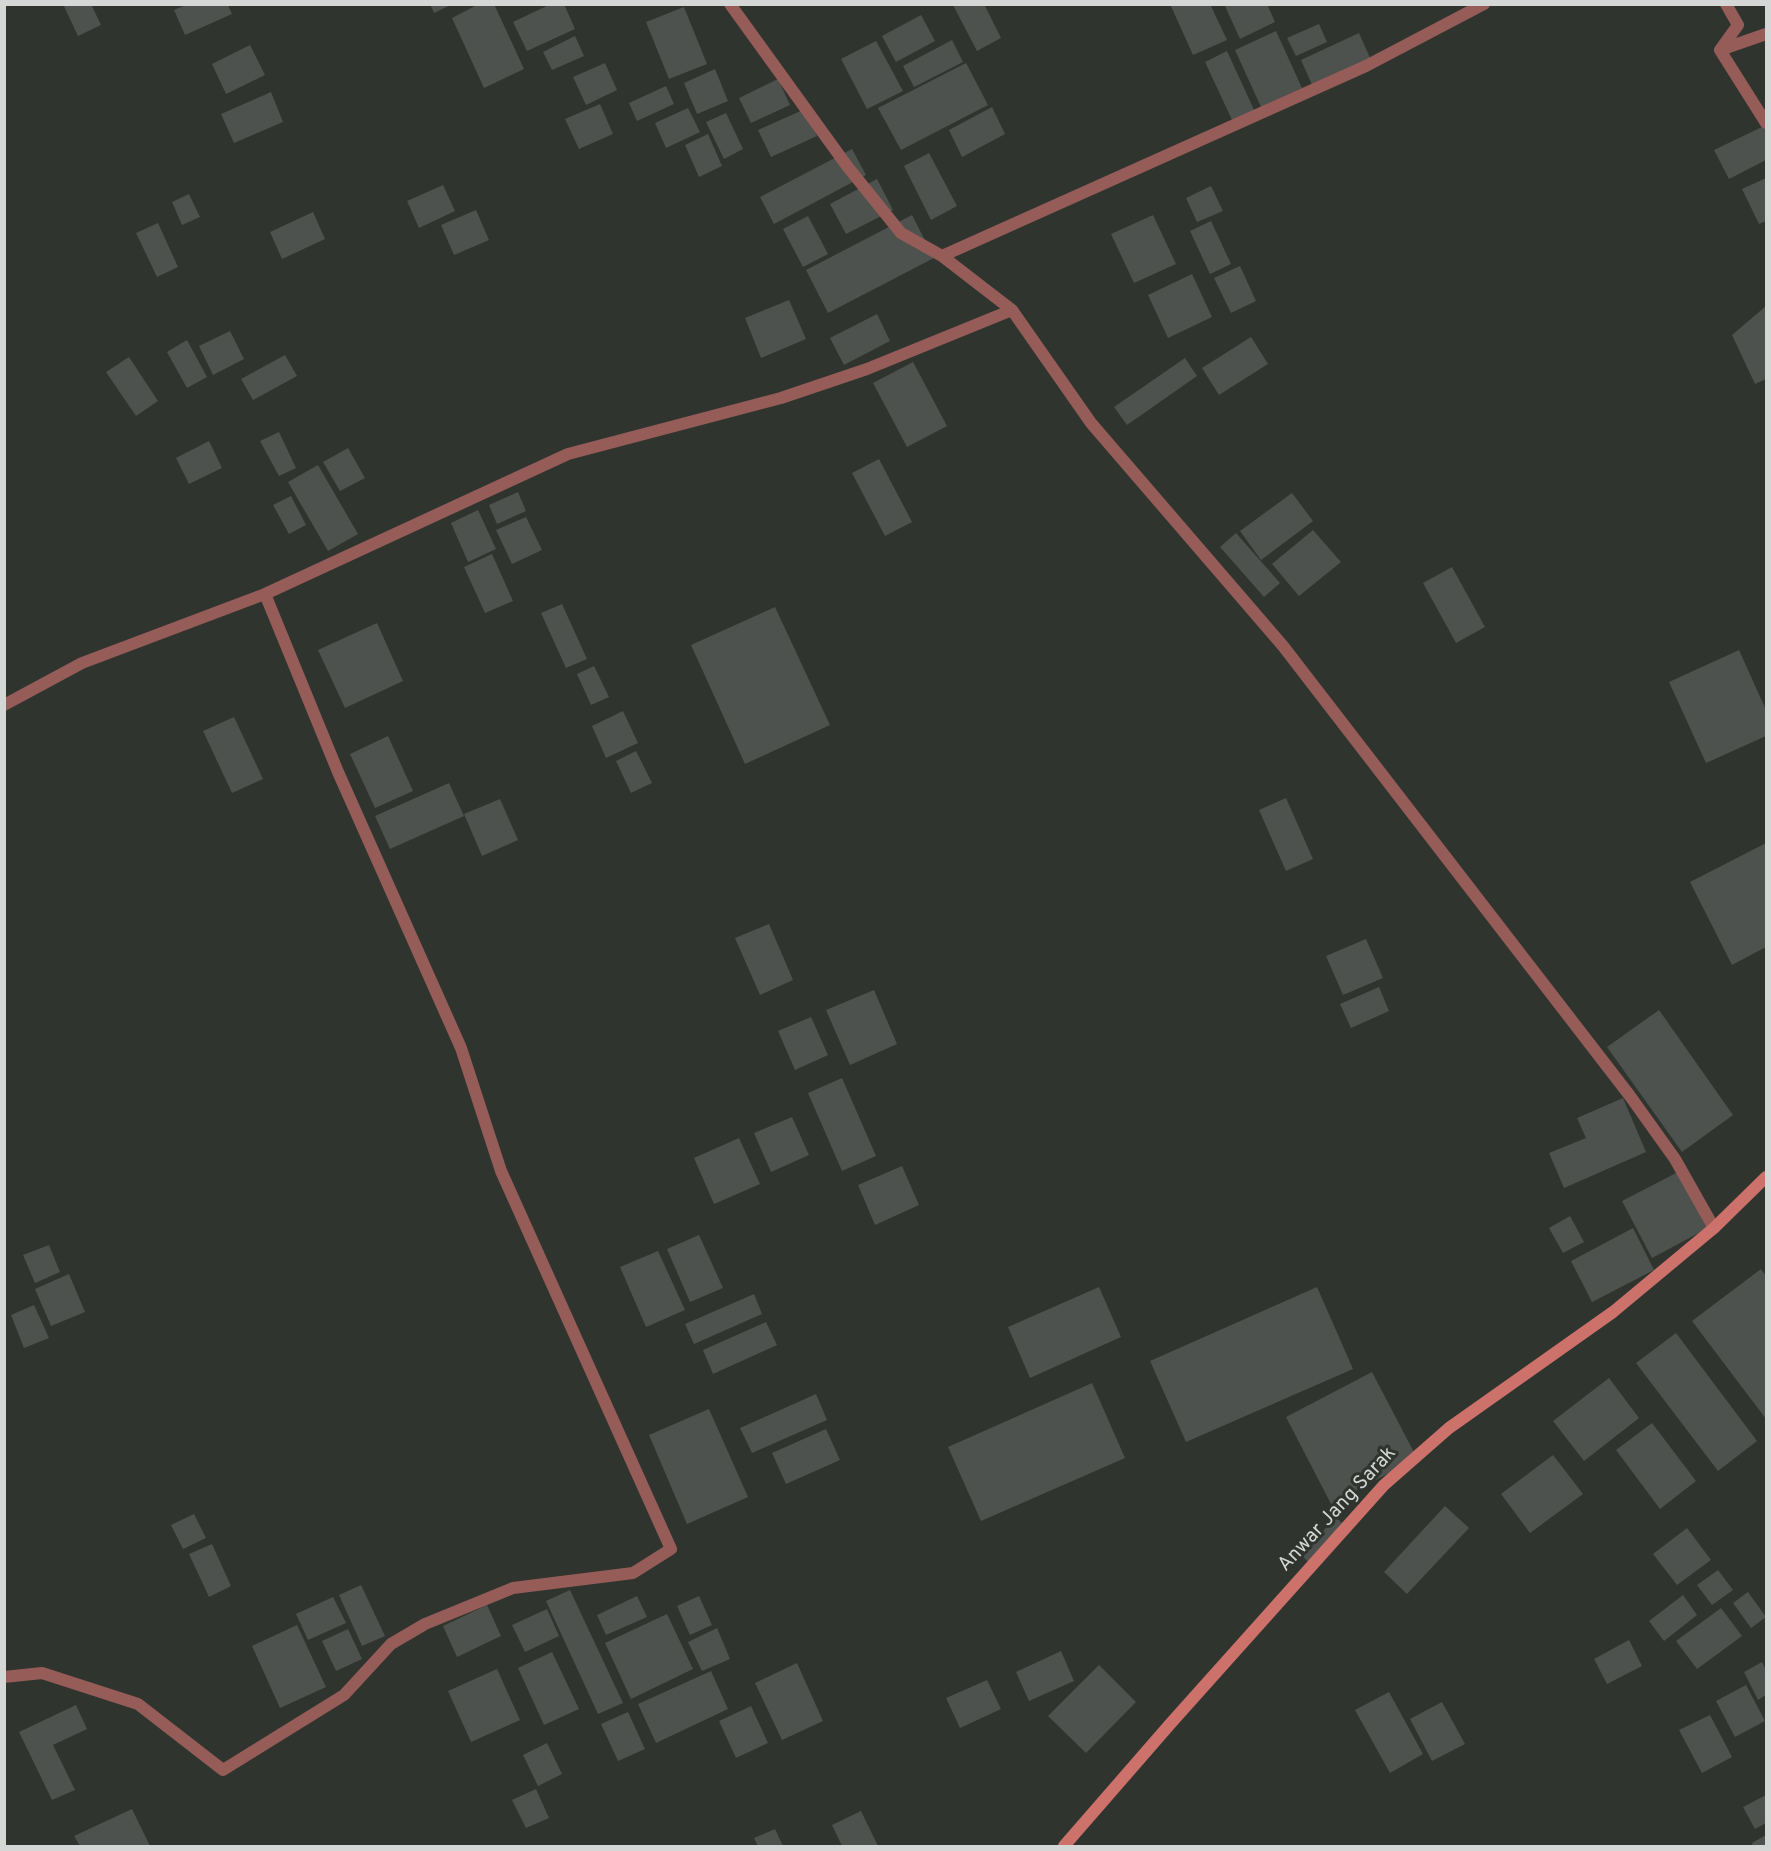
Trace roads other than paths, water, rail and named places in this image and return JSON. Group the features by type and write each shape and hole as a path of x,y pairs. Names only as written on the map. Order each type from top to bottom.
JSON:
{"main road":[{"name":"Anwar Jang Sarak","path":"1064,1846 1384,1485 1449,1428 1612,1312 1714,1228 1767,1178"}],"street":[{"path":"730,4 847,166 901,233 942,256 1012,310 1091,423 1283,646 1630,1096 1675,1160 1714,1228"},
{"path":"942,256 1366,66 1484,4"},
{"path":"1720,50 1738,26 1726,4"},
{"path":"1720,50 1767,34"},
{"path":"1720,50 1767,123"},
{"path":"4,705 82,663 265,594 568,454 781,398 867,369 1012,310"},
{"path":"4,1677 42,1674 138,1704 223,1770 344,1695 391,1644 425,1624 513,1588 633,1573 671,1549 501,1170 461,1048 338,772 265,594"}]}
